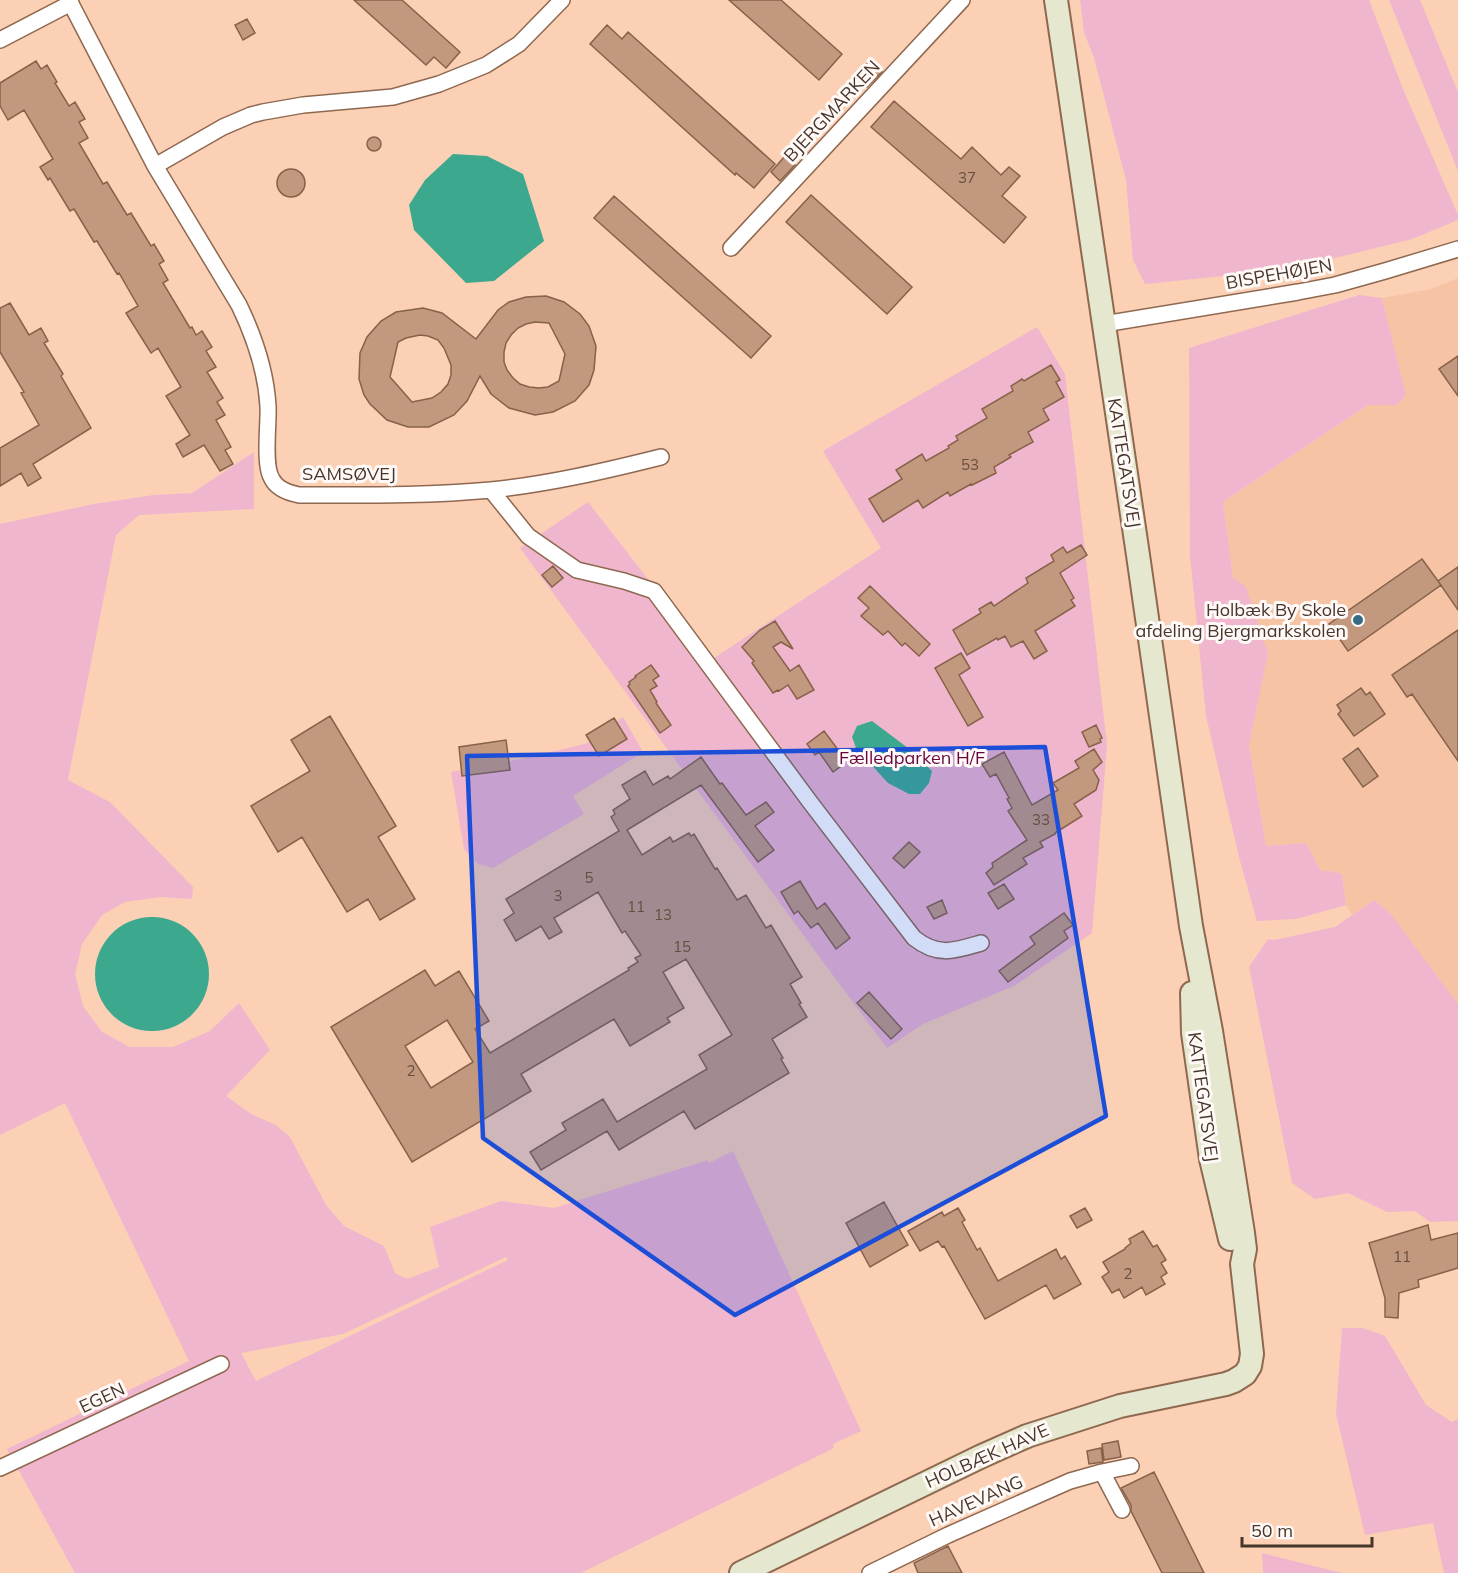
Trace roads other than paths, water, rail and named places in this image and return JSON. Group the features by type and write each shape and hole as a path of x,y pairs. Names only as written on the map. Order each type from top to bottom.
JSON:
{"street":[{"path":"155,166 223,127 257,113 303,105 393,97 439,84 486,65 519,44 562,0"},
{"name":"BJERGMARKEN","path":"731,248 962,0"},
{"name":"KATTEGATSVEJ","path":"1056,0 1191,926 1211,1031 1243,1233 1245,1249 1242,1264 1252,1354 1250,1366 1245,1374"},
{"path":"0,40 70,2"},
{"name":"SAMSØVEJ","path":"70,2 155,166 239,305 249,327 266,389 268,463 271,478 276,484 287,492 298,495 388,495 491,490 578,477 662,458"},
{"name":"BISPEHØJEN","path":"1104,324 1335,285 1458,249"},
{"path":"491,490 528,536 578,570 654,591 914,938 942,951 981,943"},
{"name":"KATTEGATSVEJ","path":"1191,926 1193,1033 1211,1159 1233,1251 1242,1264"},
{"name":"EGEN","path":"0,1468 221,1364"},
{"name":"HOLBÆK HAVE","path":"741,1573 1027,1436 1113,1408 1226,1384 1245,1374"},
{"name":"HAVEVANG","path":"870,1573 1070,1481 1131,1466"},
{"path":"1102,1472 1122,1510"}],"water":[{"path":"453,154 487,156 523,174 544,241 494,281 466,283 414,230 409,205 425,180"},
{"path":"872,721 908,748 932,771 929,783 920,794 909,794 888,783 856,748 852,737 857,726"},
{"path":"152,917 174,921 184,926 200,942 205,952 209,974 205,996 200,1006 184,1022 174,1027 152,1031 130,1027 120,1022 104,1006 99,996 95,974 99,952 104,942 120,926 130,921"}],"place":[{"name":"Holbæk By Skole afdeling Bjergmarkskolen","path":"1358,620"}],"park label":[{"name":"Fælledparken H/F","path":"912,758"}]}
